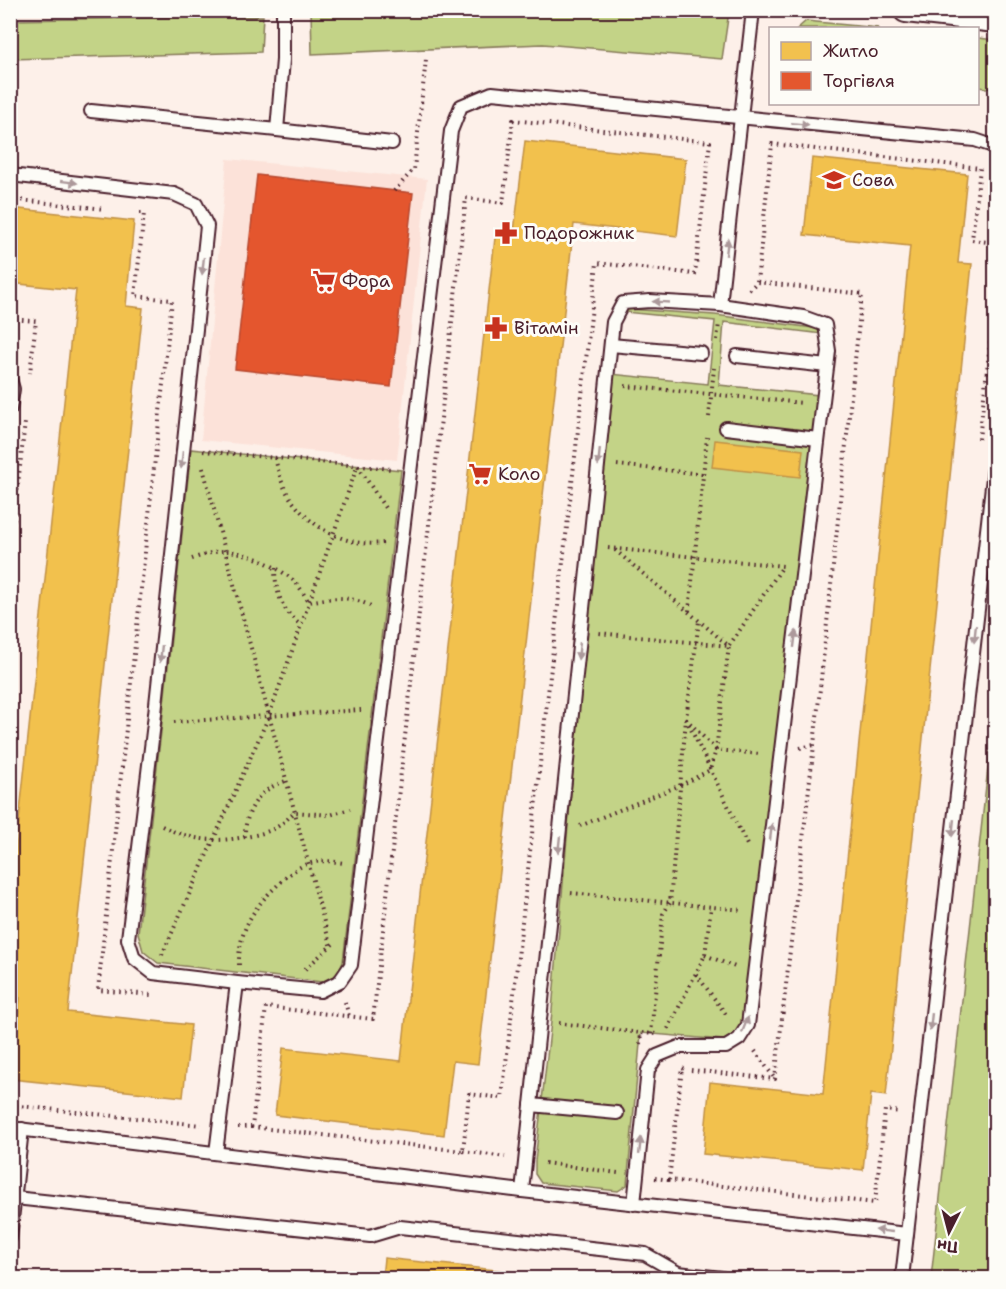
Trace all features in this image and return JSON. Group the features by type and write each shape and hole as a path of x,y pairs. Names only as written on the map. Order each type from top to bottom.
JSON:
{"street":[{"path":"906,10 996,20"}],"lane":[{"path":"277,130 283,60 283,10"},
{"path":"720,305 753,10"},
{"path":"10,175 174,194 196,204 207,226 129,939 134,958 153,973 238,978 320,991 340,981 351,965 451,131 461,106 492,93 975,140 996,147"},
{"path":"91,111 392,143"},
{"path":"522,1191 613,322 623,303 650,301 720,305 803,317 825,325 829,351 748,1025 739,1039 726,1047 679,1047 657,1056 648,1070 634,1204"},
{"path":"611,345 701,353"},
{"path":"737,356 827,366"},
{"path":"10,380 13,389 10,409"},
{"path":"726,428 818,439"},
{"path":"902,1278 996,451"},
{"path":"216,1153 238,978"},
{"path":"531,1106 617,1113"},
{"path":"10,1238 15,1198 16,1129 522,1191 907,1234"},
{"path":"15,1198 370,1236 400,1227 645,1254 678,1274 722,1278"}],"path":[{"path":"394,191 414,169 426,58"},
{"path":"463,1152 469,1094 502,1098 597,263 695,274 710,142 513,120 503,203 466,198 373,1019 266,1007 252,1127 463,1152 669,1180 874,1203 885,1110 905,1113"},
{"path":"669,1180 681,1068 775,1079 862,294 757,282 772,144 980,168 972,240 996,243"},
{"path":"10,199 111,210"},
{"path":"133,212 144,213 135,296"},
{"path":"978,447 996,292"},
{"path":"716,351 719,318"},
{"path":"709,417 715,362"},
{"path":"616,385 804,404"},
{"path":"689,611 708,428"},
{"path":"157,446 435,474"},
{"path":"198,450 349,1016"},
{"path":"275,458 286,492 313,523 352,543 374,545 393,542"},
{"path":"598,464 703,474"},
{"path":"357,466 389,513"},
{"path":"158,963 269,716 357,466"},
{"path":"10,475 19,476"},
{"path":"565,544 803,568"},
{"path":"614,549 729,646"},
{"path":"186,562 213,552 225,551 253,557 275,567 295,582 309,602"},
{"path":"560,834 681,785 710,770 717,750 729,646 783,566"},
{"path":"275,567 277,592 281,602 295,621 301,625"},
{"path":"309,602 331,598 352,598 372,607 378,613"},
{"path":"651,1034 663,914 670,903 686,718 699,621"},
{"path":"581,631 729,646"},
{"path":"154,723 383,708"},
{"path":"686,718 717,750"},
{"path":"686,718 765,881"},
{"path":"245,837 244,828 252,809 263,793 286,781"},
{"path":"159,824 176,833 213,841 261,834 280,825 295,812 330,815 350,809 356,804"},
{"path":"238,978 239,951 244,931 255,910 270,892 292,871 308,863 323,861 343,863 354,867"},
{"path":"554,891 762,912"},
{"path":"665,1035 705,956 711,907"},
{"path":"302,972 338,940"},
{"path":"705,956 738,969"},
{"path":"551,1023 641,1033"}],"shaded area":[{"path":"227,159 427,179 397,460 201,440"}],"green space":[{"path":"720,10 728,18 722,59 543,44 312,54 311,11"},
{"path":"263,16 261,52 11,59 11,20"},
{"path":"806,21 869,27 799,27"},
{"path":"979,38 995,40 995,89 979,87"},
{"path":"628,309 715,315 821,329 822,334 724,322 719,385 819,395 743,1022 736,1033 724,1040 641,1033 627,1185 618,1191 541,1183 535,1174 611,374 708,384 715,321 624,312"},
{"path":"191,449 401,470 343,962 338,974 322,982 158,963 143,951 138,933"},
{"path":"995,705 995,1278 931,1278"}],"building: Житло":[{"path":"525,141 686,159 677,236 574,224 478,1064 453,1061 444,1135 275,1115 283,1048 401,1061 496,229 514,232"},
{"path":"812,158 967,174 958,263 972,264 886,1096 871,1094 863,1170 703,1154 710,1082 823,1094 910,246 804,235"},
{"path":"10,208 134,221 126,306 143,308 68,1012 191,1025 183,1097 11,1079 20,998 10,997 10,905 76,290 10,283"},
{"path":"715,440 803,450 800,477 712,467"},
{"path":"384,1258 570,1278 382,1278"}],"building: Торгівля":[{"name":"Фора","path":"257,175 413,193 391,387 235,369"}],"place":[{"name":"Сова","path":"834,180"},
{"name":"Подорожник","path":"506,233"},
{"name":"Фора","path":"324,281"},
{"name":"Вітамін","path":"496,328"},
{"name":"Коло","path":"480,474"}]}
